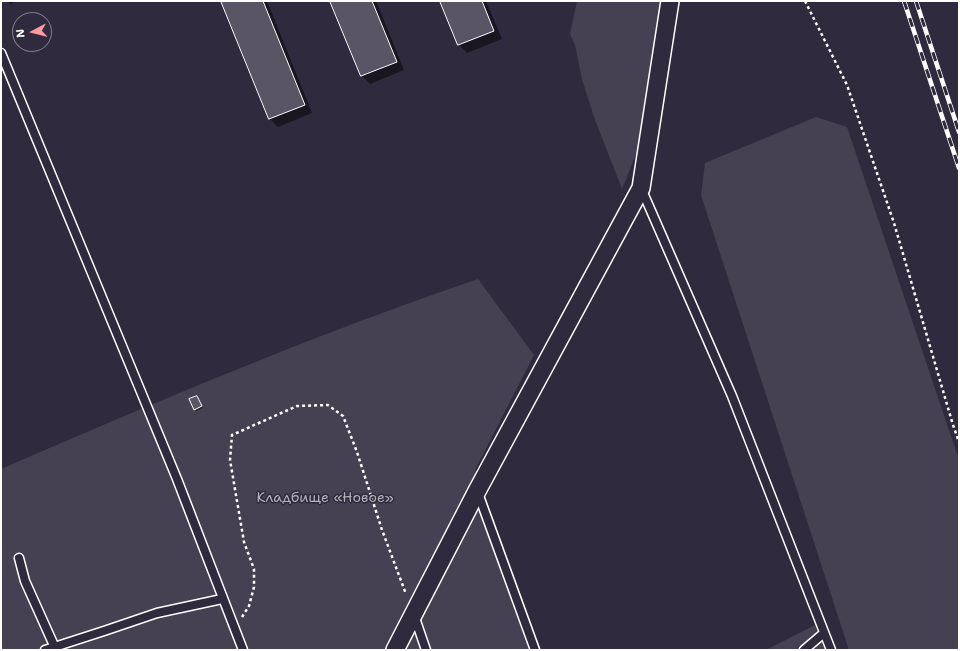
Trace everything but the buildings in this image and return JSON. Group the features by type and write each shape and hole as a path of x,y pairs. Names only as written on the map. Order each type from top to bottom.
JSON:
{"street":[{"path":"395,650 477,490 641,188 670,1"}],"lane":[{"path":"1,53 177,480 243,650"},
{"path":"641,188 732,396 831,650"},
{"path":"477,490 535,650"},
{"path":"18,558 25,581 55,648"},
{"path":"44,650 55,648 157,612 222,599"},
{"path":"413,613 426,650"},
{"path":"804,650 824,633"}],"path":[{"path":"805,1 847,85 894,223 959,442"},
{"path":"234,630 249,606 254,587 254,569 244,542 230,460 232,435 297,406 328,405 343,416 357,452 382,530 413,613"}],"green space":[{"path":"577,1 663,1 640,144 622,189 594,117 582,79 575,45 570,34"},
{"path":"816,117 847,127 959,460 959,650 849,650 701,195 705,163"},
{"name":"Кладбище «Новое»","path":"478,279 534,355 475,470 541,650 1,650 1,469 119,418 297,345"},
{"path":"815,625 825,650 766,650"}],"railway":[{"path":"904,1 959,168"},
{"path":"916,1 959,132"}]}
